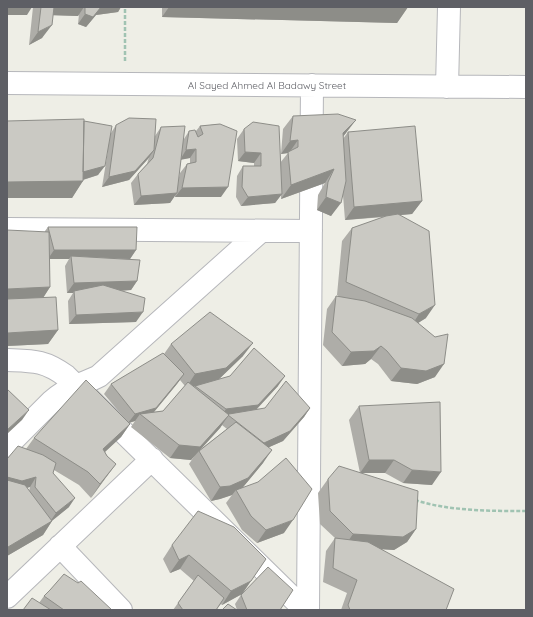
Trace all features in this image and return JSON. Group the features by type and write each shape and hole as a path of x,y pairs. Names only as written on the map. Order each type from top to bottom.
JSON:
{"street":[{"path":"447,87 449,7"},
{"name":"Al Sayed Ahmed Al Badawy Street","path":"7,83 526,88"},
{"path":"307,610 312,85"},
{"path":"7,228 311,232"},
{"path":"7,446 52,401 64,392 99,376 261,231"},
{"path":"7,360 44,363 55,368 66,376 307,610"},
{"path":"7,597 152,460"},
{"path":"60,546 121,610"}],"path":[{"path":"124,84 126,7"},
{"path":"413,500 432,505 502,511 526,511"}],"building":[{"path":"41,7 54,7 52,25 38,32"},
{"path":"85,7 101,7 93,17 85,14"},
{"path":"338,114 356,120 343,133 346,181 341,203 326,197 328,182 334,169 291,185 288,152 298,147 298,140 290,141 293,116"},
{"path":"129,118 156,119 154,150 135,171 109,177 116,125"},
{"path":"84,119 83,181 7,182 7,121"},
{"path":"84,121 112,126 105,166 83,172"},
{"path":"253,122 279,126 282,194 248,197 242,187 243,166 261,166 261,153 245,152 244,129"},
{"path":"220,124 237,131 228,187 182,188 187,164 196,162 196,149 186,150 189,131 195,130 198,137 203,134 200,126"},
{"path":"185,126 177,193 141,196 138,174 153,158 161,127"},
{"path":"415,126 422,201 354,207 348,132"},
{"path":"398,214 429,231 435,305 419,314 346,282 352,228 386,216"},
{"path":"48,227 137,227 136,250 54,250"},
{"path":"7,230 49,232 50,287 7,289"},
{"path":"71,256 140,260 137,281 74,283"},
{"path":"103,285 145,298 143,312 76,315 74,291"},
{"path":"336,296 365,301 412,318 435,337 448,334 444,364 426,371 401,368 381,346 374,351 351,352 332,332"},
{"path":"56,297 58,330 7,333 7,299"},
{"path":"210,312 253,343 226,368 195,374 171,344"},
{"path":"254,348 285,376 258,405 226,409 195,386 230,376"},
{"path":"163,353 184,374 156,408 135,414 111,384"},
{"path":"86,380 130,424 103,449 107,456 116,464 100,484 88,472 34,438"},
{"path":"286,381 310,408 290,431 264,443 228,415 265,408"},
{"path":"188,382 229,415 200,447 179,445 140,414 163,411"},
{"path":"7,389 29,410 7,430"},
{"path":"440,402 441,472 412,470 394,460 369,460 359,406"},
{"path":"236,422 272,450 248,478 230,486 220,487 199,451"},
{"path":"18,446 43,455 56,463 53,473 75,498 56,513 35,487 36,477 22,481 7,477 7,459"},
{"path":"286,458 312,489 293,520 266,530 251,516 236,490 258,482"},
{"path":"339,466 418,491 416,529 403,537 353,534 330,511 328,479"},
{"path":"7,480 25,485 52,521 8,547 7,547"},
{"path":"198,511 234,527 266,559 251,581 231,591 189,555 179,560 172,545"},
{"path":"335,538 368,542 454,589 446,610 350,610 348,605 357,580 333,568"},
{"path":"268,567 293,590 280,610 247,610 241,595"},
{"path":"64,574 78,583 81,581 112,610 64,610 44,596"},
{"path":"198,575 224,598 216,610 183,610 178,603"},
{"path":"32,598 51,610 23,610"},
{"path":"228,604 237,610 222,610"}]}
